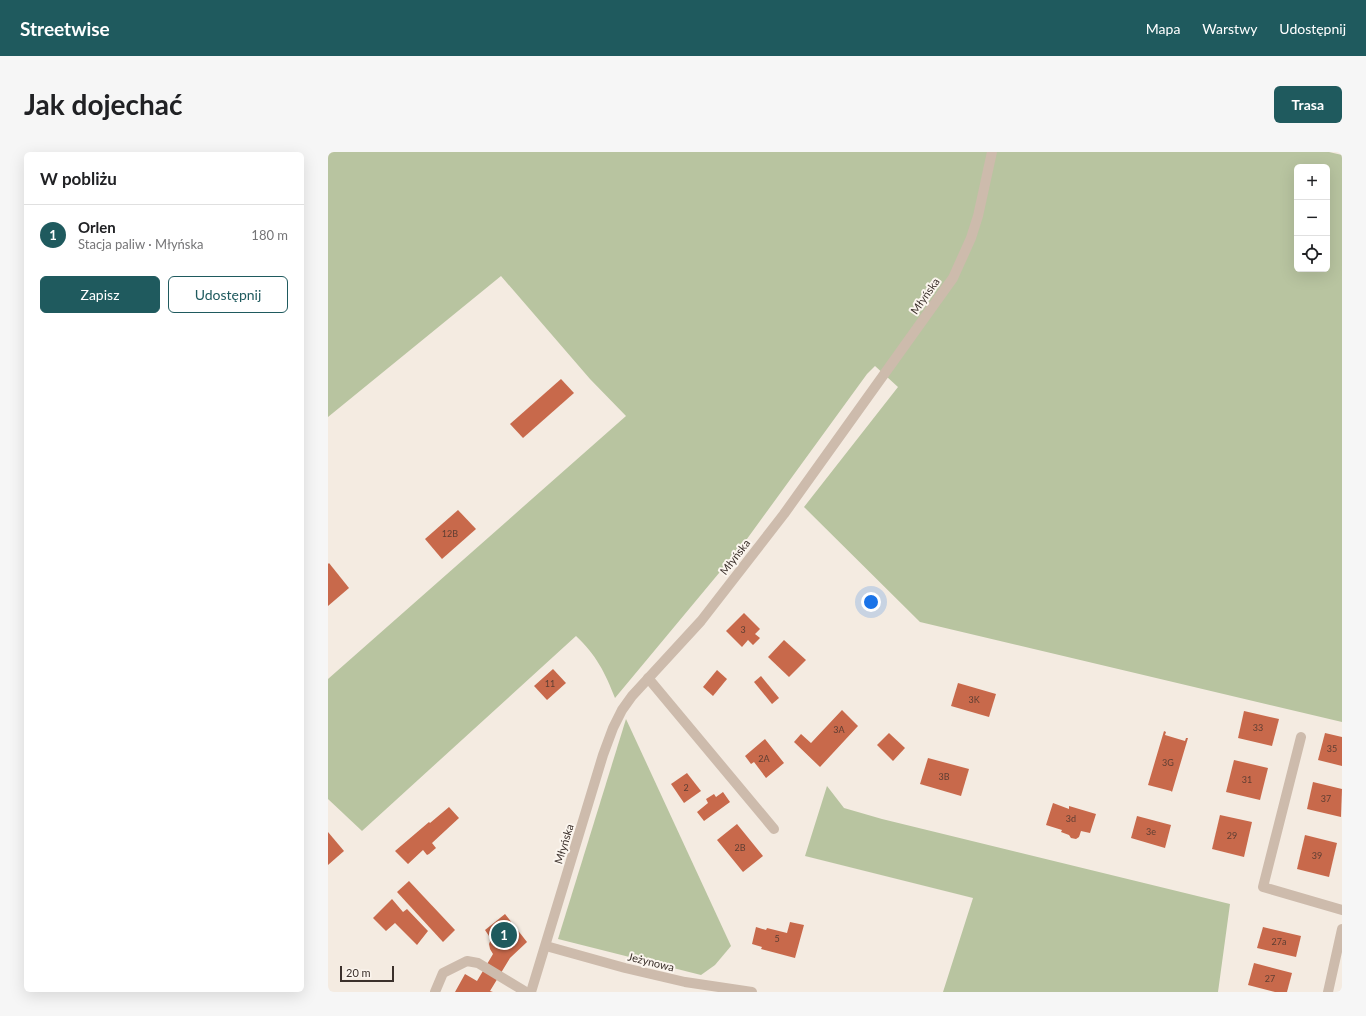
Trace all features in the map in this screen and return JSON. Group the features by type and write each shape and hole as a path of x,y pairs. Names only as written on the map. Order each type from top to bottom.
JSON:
{"street":[{"name":"Młyńska","path":"531,992 603,755 622,710 632,696 701,621 784,514 952,278 971,238 978,216 992,152"},
{"path":"648,678 774,829"},
{"path":"1301,737 1263,887 1342,910"},
{"path":"1328,992 1342,929"},
{"name":"Jeżynowa","path":"546,946 625,968 685,982 752,992"},
{"path":"435,992 443,973 467,961 478,963 526,992"}],"green space":[{"path":"328,152 1329,152 1342,155 1342,722 920,622 804,507 898,387 875,366 867,374 744,543 615,698 608,680 599,664 576,636 362,831 328,799 328,679 626,416 590,379 501,276 328,417"},
{"path":"626,719 731,946 715,965 701,975 558,939"},
{"path":"827,786 844,808 882,819 1230,904 1218,992 943,992 973,898 805,856"}],"building":[{"path":"561,379 574,393 523,438 510,424"},
{"path":"458,510 476,529 442,559 425,539"},
{"path":"329,563 349,588 328,606 328,564"},
{"path":"744,613 760,629 755,634 760,638 753,645 748,640 742,647 726,631"},
{"path":"784,640 806,660 789,677 768,657"},
{"path":"553,669 566,683 547,700 534,686"},
{"path":"717,670 727,679 713,696 703,687"},
{"path":"761,676 779,698 772,704 754,682"},
{"path":"958,683 996,694 989,717 951,706"},
{"path":"842,710 858,726 820,767 794,742 801,734 811,743"},
{"path":"1244,711 1279,719 1272,746 1238,738"},
{"path":"1164,731 1166,732 1165,735 1185,741 1186,738 1188,738 1172,792 1148,785"},
{"path":"889,733 905,748 893,761 877,745"},
{"path":"1325,733 1342,737 1342,766 1318,760"},
{"path":"765,739 784,763 766,778 754,762 751,764 745,756"},
{"path":"928,758 969,769 961,796 920,784"},
{"path":"1234,760 1268,768 1260,800 1226,792"},
{"path":"687,773 701,791 684,803 671,784"},
{"path":"1313,782 1342,789 1341,817 1307,809"},
{"path":"723,792 730,802 704,821 697,812 708,803 706,799 714,794 716,797"},
{"path":"1053,803 1069,809 1069,806 1096,814 1090,833 1081,831 1079,837 1076,839 1071,838 1069,835 1061,832 1062,830 1046,825"},
{"path":"449,807 459,818 432,843 436,848 427,855 423,850 408,864 395,851"},
{"path":"1220,815 1252,822 1244,857 1212,849"},
{"path":"1137,816 1171,825 1165,848 1131,838"},
{"path":"737,824 763,856 743,872 717,840"},
{"path":"328,832 344,851 328,865"},
{"path":"1305,835 1337,843 1329,877 1297,869"},
{"path":"409,881 455,930 443,942 397,892"},
{"path":"392,899 403,912 407,909 428,931 417,945 395,923 386,931 373,918"},
{"path":"505,914 527,942 510,958 490,991 493,992 455,992 465,974 477,981 493,954 489,944 491,939 485,930"},
{"path":"790,922 804,925 795,958 761,949 762,947 752,944 756,927 787,933"},
{"path":"1263,927 1301,936 1296,957 1257,948"},
{"path":"1254,963 1292,973 1287,992 1275,992 1248,985"}],"place":[{"name":"Orlen","path":"504,935"}]}
